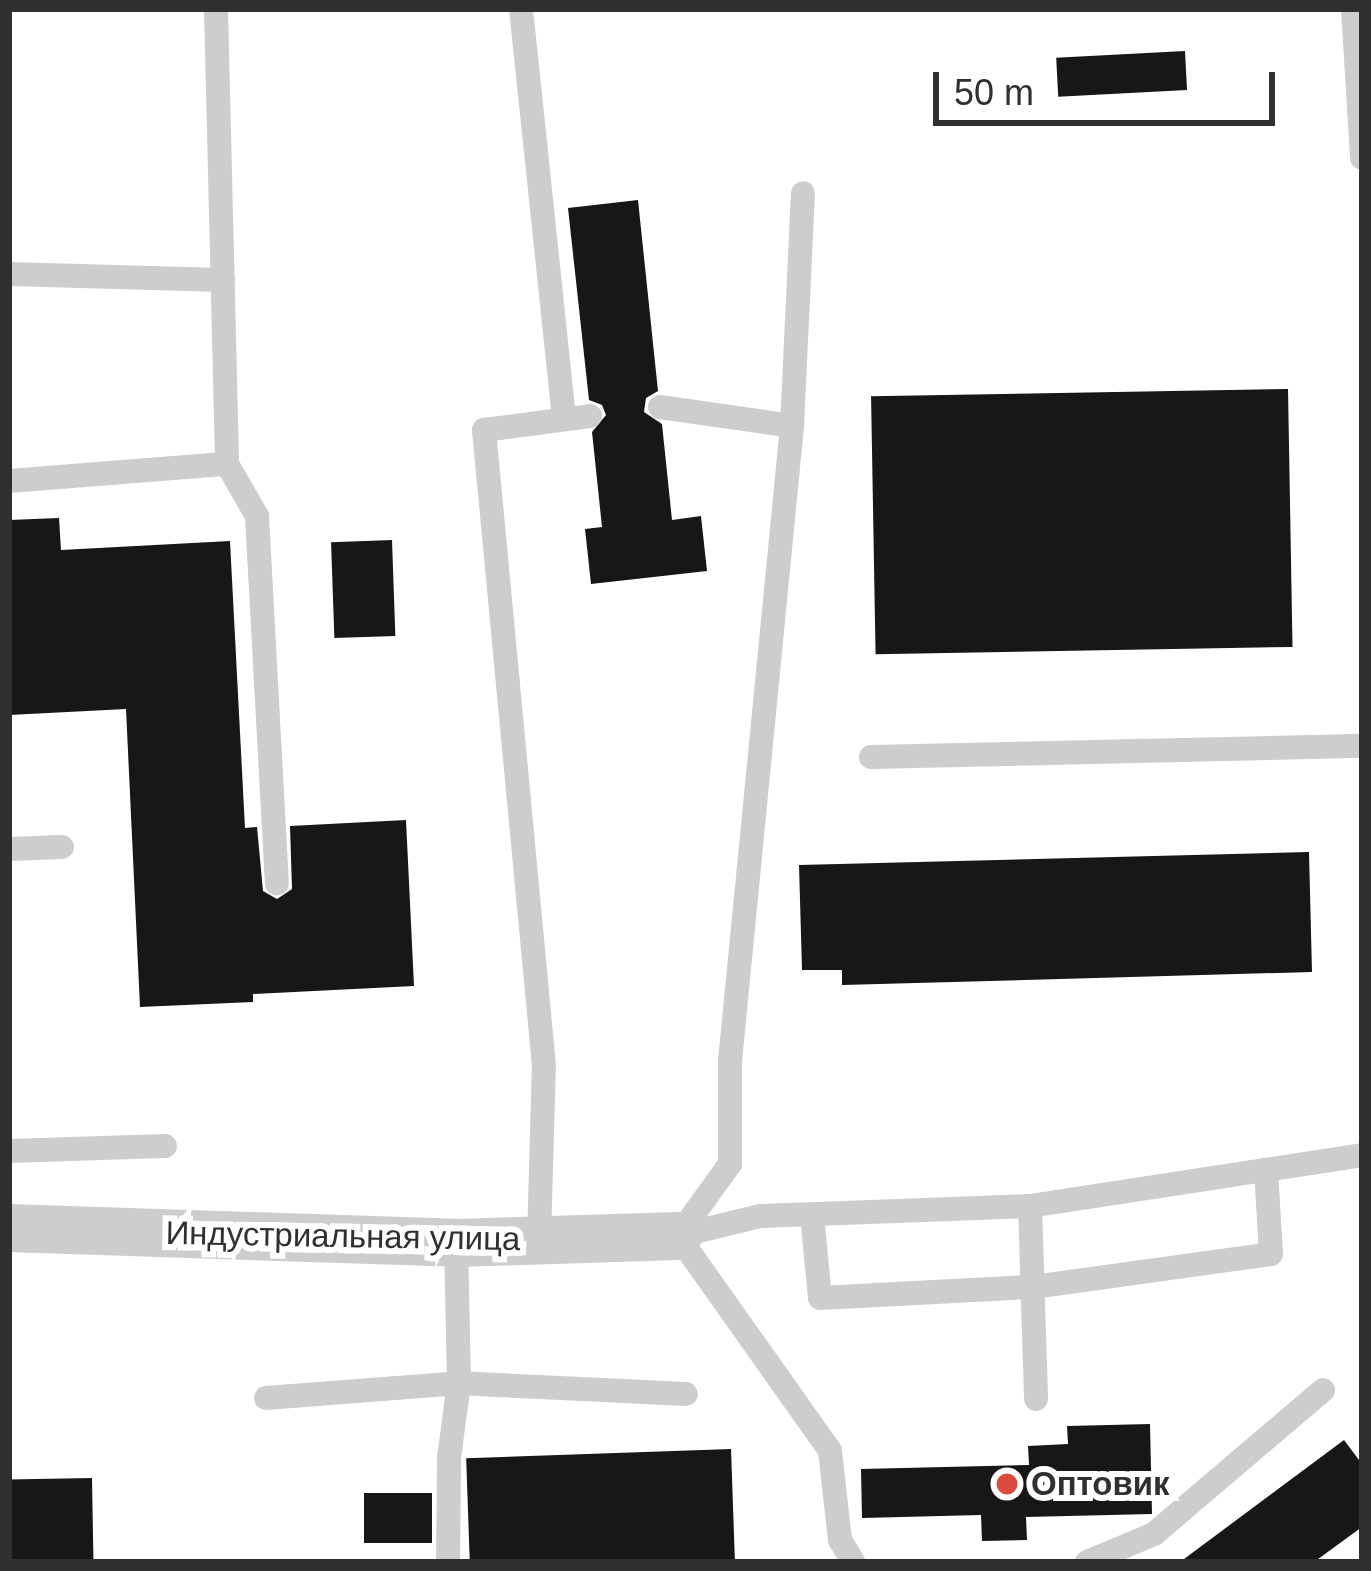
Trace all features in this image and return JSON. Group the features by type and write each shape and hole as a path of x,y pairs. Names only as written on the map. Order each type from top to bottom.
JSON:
{"street":[{"name":"Индустриальная улица","path":"9,1228 456,1243 678,1236"}],"lane":[{"path":"216,9 227,464 256,516 277,883"},
{"path":"521,9 577,418 484,430 544,1066 539,1240"},
{"path":"1353,9 1362,158"},
{"path":"678,1236 730,1164 730,1061 792,426 803,193"},
{"path":"9,263 9,274 223,280"},
{"path":"660,407 792,426"},
{"path":"9,481 227,464"},
{"path":"871,757 1362,746"},
{"path":"9,848 62,847"},
{"path":"9,1151 165,1146"},
{"path":"678,1236 760,1216 1030,1206 1362,1155"},
{"path":"812,1215 820,1298 1033,1287 1271,1254 1266,1171"},
{"path":"1030,1206 1036,1400"},
{"path":"678,1236 830,1451 840,1540 854,1562"},
{"path":"448,1562 448,1458 459,1382 456,1243"},
{"path":"266,1398 459,1382 686,1394"},
{"path":"1087,1562 1154,1534 1323,1390"}],"building":[{"path":"1185,51 1187,90 1058,97 1056,58"},
{"path":"638,200 658,391 646,398 644,412 662,424 672,520 701,516 707,571 591,584 585,529 602,527 592,432 606,415 602,405 589,400 568,208"},
{"path":"1288,389 1293,647 876,654 871,396"},
{"path":"59,518 61,550 230,541 245,828 257,827 263,891 277,899 292,889 290,826 406,820 414,986 253,994 253,1002 140,1007 126,709 9,715 9,520"},
{"path":"392,540 395,636 334,638 331,542"},
{"path":"1309,852 1312,972 842,985 842,970 802,970 799,865"},
{"name":"Оптовик","path":"1150,1424 1152,1514 1026,1517 1027,1540 982,1541 981,1515 862,1518 861,1469 1029,1465 1028,1446 1068,1444 1067,1426"},
{"path":"1344,1440 1362,1464 1362,1527 1314,1562 1180,1562"},
{"path":"731,1449 735,1562 470,1562 466,1458"},
{"path":"92,1478 93,1562 10,1562 9,1479"},
{"path":"364,1493 432,1493 432,1543 364,1543"}],"place":[{"name":"Оптовик","path":"1007,1484"}]}
